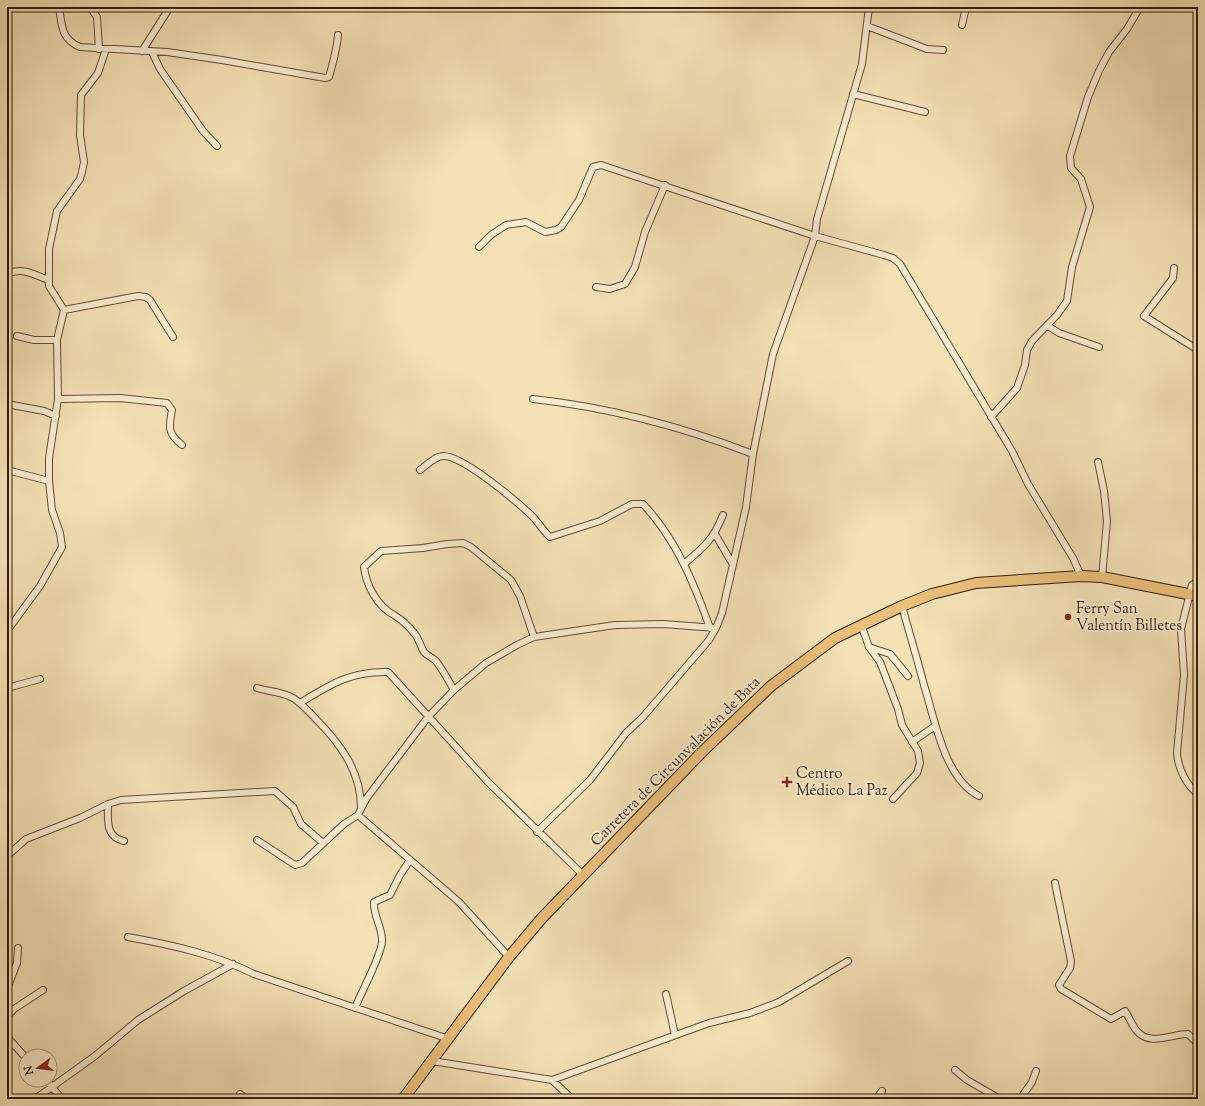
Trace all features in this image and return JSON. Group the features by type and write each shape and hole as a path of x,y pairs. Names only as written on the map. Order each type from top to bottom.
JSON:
{"main road":[{"name":"Carretera de Circunvalación de Bata","path":"403,1099 509,957 542,918 582,875 702,752 771,686 835,638 860,624 932,594 976,583 1081,576 1102,577 1194,595"}],"street":[{"path":"59,7 67,39 71,43 80,47 142,51 222,60 325,78 329,77 331,71 338,35"},
{"path":"90,7 97,17 99,49"},
{"path":"142,51 170,7"},
{"path":"537,832 590,780 626,733 642,718 709,640 713,628 722,613 746,506 753,454 776,343 815,236 817,219 862,64 869,7"},
{"path":"962,25 966,7"},
{"path":"991,417 1017,388 1025,365 1027,350 1040,332 1048,326 1067,301 1072,268 1090,207 1081,179 1071,168 1070,160 1079,123 1099,71 1109,52 1127,29 1140,7"},
{"path":"867,26 927,49 943,50"},
{"path":"7,631 40,586 62,547 60,533 52,510 49,481 50,451 58,399 57,340 64,310 53,294 48,280 48,256 57,211 80,179 82,172 84,162 80,128 82,95 89,82 98,72 106,49"},
{"path":"152,52 160,69 203,131 217,146"},
{"path":"853,94 925,112"},
{"path":"479,247 491,235 506,225 526,222 545,232 556,230 580,200 591,171 596,166 607,166 815,236 893,258 900,264 1012,451 1028,484 1073,558 1081,576"},
{"path":"596,287 610,289 625,284 635,267 645,232 665,185"},
{"path":"1174,268 1173,278 1144,316 1198,350"},
{"path":"7,274 23,270 48,280"},
{"path":"64,310 138,296 146,297 150,300 173,337"},
{"path":"1048,326 1059,333 1099,347"},
{"path":"17,336 34,340 57,340"},
{"path":"58,399 120,398 167,403 172,410 170,432 173,438 182,445"},
{"path":"532,399 567,403 630,417 724,443 753,454"},
{"path":"7,404 44,411 56,416"},
{"path":"420,470 437,457 450,456 465,464 530,513 550,536 600,521 632,504 643,504 668,533 713,628"},
{"path":"1098,462 1104,491 1107,521 1102,577"},
{"path":"7,470 49,481"},
{"path":"684,564 705,547 715,534 723,515"},
{"path":"715,534 732,563"},
{"path":"454,690 437,662 424,651 415,633 401,618 393,615 370,589 366,580 364,567 379,553 447,544 463,543 471,547 511,580 520,596 534,637"},
{"path":"1198,581 1192,585 1194,595 1180,636 1184,675 1177,753 1181,770 1198,794"},
{"path":"902,606 935,726 958,778 969,791 979,796"},
{"path":"257,840 268,849 298,865 344,824 359,813 372,791 428,717 454,690 486,663 534,637 615,625 663,624 713,628"},
{"path":"860,624 869,647 880,662 898,709 902,725 918,751 920,763 917,773 893,799"},
{"path":"869,647 890,654 908,676"},
{"path":"300,703 328,685 352,676 368,672 388,672 428,717 537,832 582,875"},
{"path":"7,688 40,679"},
{"path":"257,688 289,696 300,703 328,732 348,759 359,788 359,813 410,860 459,902 509,957"},
{"path":"912,742 935,726"},
{"path":"7,856 26,839 80,818 108,804 121,800 233,795 275,791 283,796 293,807 302,824 323,843"},
{"path":"108,804 109,831 117,840 124,841"},
{"path":"355,1008 374,967 382,943 382,932 374,902 390,895 400,875 410,860"},
{"path":"1055,883 1071,961 1070,968 1059,985 1061,989 1111,1018 1125,1011 1137,1032 1149,1038 1156,1039 1188,1034 1198,1044"},
{"path":"128,937 180,946 233,964 254,974 449,1039"},
{"path":"7,989 17,963 18,948"},
{"path":"432,1061 552,1080 709,1023 750,1013 779,1002 848,962"},
{"path":"58,1082 95,1056 138,1020 184,991 233,964"},
{"path":"7,1017 14,1009 43,990"},
{"path":"666,994 676,1035"},
{"path":"7,1037 18,1049"},
{"path":"955,1070 967,1080 1000,1099"},
{"path":"1020,1099 1031,1084 1036,1071"},
{"path":"552,1080 572,1099"},
{"path":"34,1099 49,1088"},
{"path":"54,1088 62,1099"},
{"path":"876,1099 882,1091"},
{"path":"240,1094 246,1099"}],"place":[{"name":"Ferry San Valentín Billetes","path":"1068,617"},
{"name":"Centro Médico La Paz","path":"787,782"}]}
